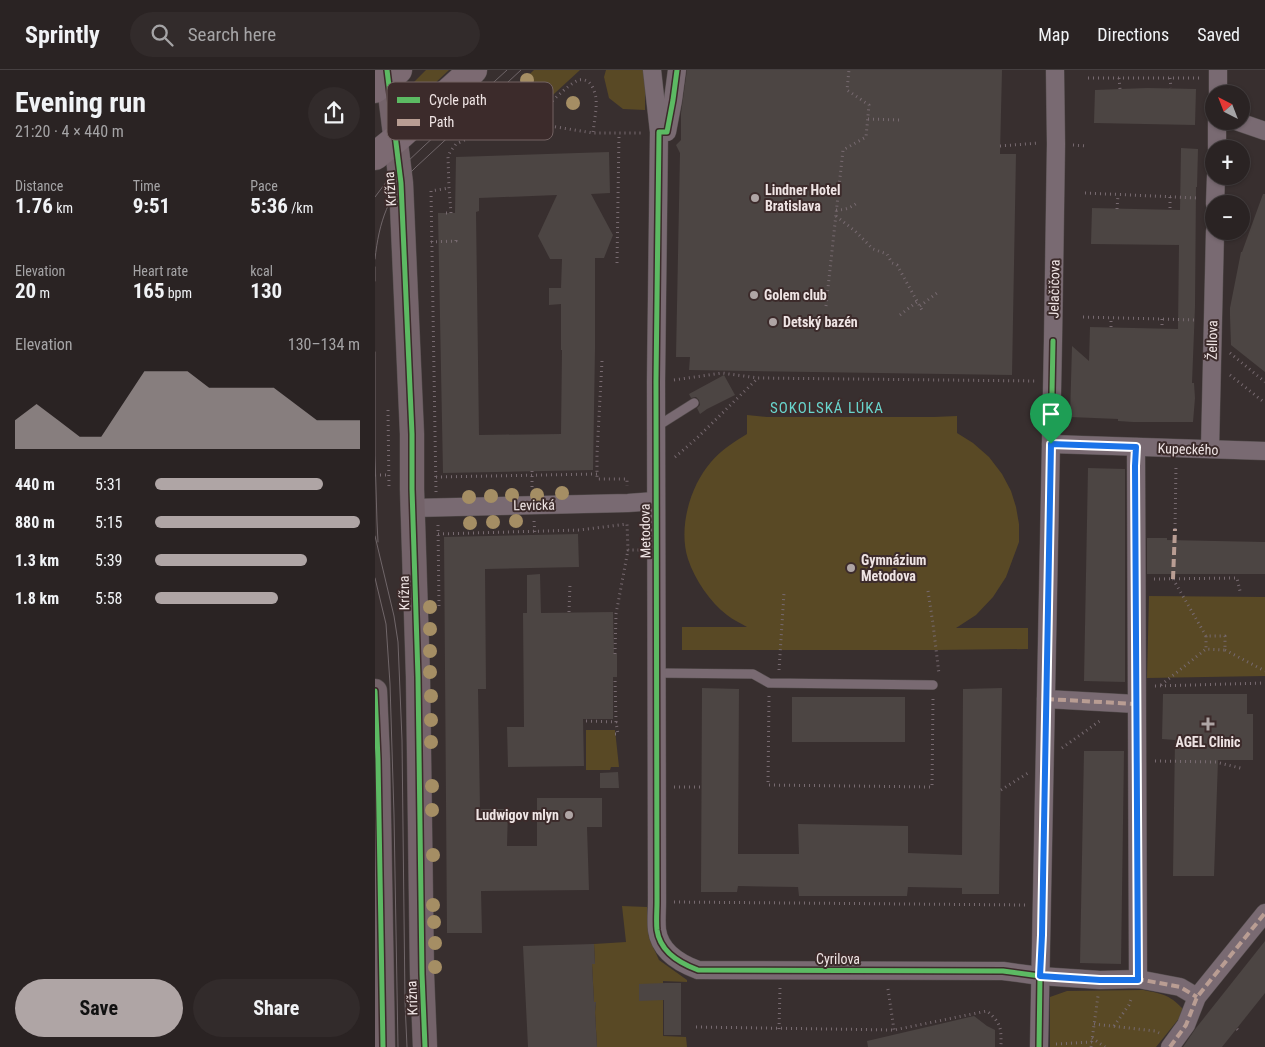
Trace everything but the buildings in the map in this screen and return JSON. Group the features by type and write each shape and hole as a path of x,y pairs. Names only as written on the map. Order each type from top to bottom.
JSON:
{"main road":[{"path":"459,82 473,70"}],"street":[{"name":"Metodova","path":"652,70 663,132 656,351 657,929"},
{"path":"663,132 677,70"},
{"name":"Jelačičova","path":"1047,1045 1040,976 1056,144 1055,70"},
{"name":"Krížna","path":"387,77 385,148 401,183 412,434 425,1047"},
{"path":"1250,126 1265,131"},
{"name":"Žellova","path":"1210,450 1215,240"},
{"name":"Kupeckého","path":"1051,444 1265,451"},
{"path":"1136,447 1137,685 1131,704 1137,762 1138,980"},
{"name":"Levická","path":"413,508 655,501"},
{"path":"375,691 383,1047"},
{"path":"1046,699 1131,704"},
{"path":"1173,1044 1186,1025 1197,997 1265,913"},
{"name":"Cyrilova","path":"657,929 662,944 673,958 698,970 1003,971 1040,976 1100,980 1138,980 1180,988 1197,997"}],"lane":[{"path":"656,427 694,403"},
{"path":"656,672 753,674 774,683 933,685"}],"path":[{"path":"826,306 843,150 865,138 868,118 869,105 847,90 849,70"},
{"path":"1087,78 1171,78 1211,74"},
{"path":"1119,78 1120,89"},
{"path":"1171,78 1171,88"},
{"path":"553,101 569,85 579,80 588,82 593,86 596,99 593,133"},
{"path":"868,118 899,120"},
{"path":"553,127 593,133 663,132"},
{"path":"617,262 619,134"},
{"path":"446,213 451,213 448,157 456,144 465,140"},
{"path":"816,194 837,194"},
{"path":"1085,194 1169,197 1205,201"},
{"path":"1117,209 1118,195"},
{"path":"1169,197 1170,210"},
{"path":"836,210 843,210 857,203"},
{"path":"836,216 873,249 887,254 893,263 897,265 923,312"},
{"path":"431,242 456,241 456,236"},
{"path":"920,306 937,293"},
{"path":"900,315 917,302"},
{"path":"1083,317 1200,320"},
{"path":"1111,317 1111,327"},
{"path":"1162,319 1163,329"},
{"path":"1227,357 1226,350 1265,382"},
{"path":"601,361 597,479 627,479 628,550 616,614 615,654"},
{"path":"1228,366 1230,375 1265,403"},
{"path":"656,382 722,373 758,378 1037,380"},
{"path":"668,463 696,439 758,378"},
{"path":"388,401 389,489"},
{"path":"1175,529 1176,466"},
{"path":"436,477 597,474"},
{"path":"375,475 389,475"},
{"path":"438,534 579,530 627,524"},
{"path":"628,550 656,550"},
{"path":"1136,579 1237,578 1240,591"},
{"path":"1173,579 1206,636 1206,649"},
{"path":"569,612 570,584"},
{"path":"784,593 774,683 768,785 932,787 933,685 940,685 928,591"},
{"path":"1206,636 1225,636 1225,650"},
{"path":"1160,686 1206,649 1225,650 1265,671"},
{"path":"615,677 618,734 615,734"},
{"path":"1137,685 1265,683"},
{"path":"1061,749 1131,704"},
{"path":"586,721 616,722"},
{"path":"1137,762 1216,762 1244,769"},
{"path":"668,788 701,787"},
{"path":"657,902 1028,905"},
{"path":"1091,1047 1100,980"},
{"path":"1114,1026 1129,1004 1138,980"},
{"path":"779,1029 780,988"},
{"path":"888,988 894,1030"},
{"path":"696,1027 894,1030 987,1011 996,1019 1001,1031 1001,1047"},
{"path":"1094,1024 1155,1031 1173,1044"},
{"path":"1237,1029 1240,1032"},
{"path":"1047,1045 1092,1040 1105,1047"}],"shaded area":[{"path":"426,70 449,70 436,82 414,82"},
{"path":"534,70 580,70 553,95 553,82 521,82"},
{"path":"606,70 645,70 645,110 623,109 609,98 604,77"},
{"path":"747,415 767,417 957,416 957,433 973,443 989,457 1002,474 1011,491 1019,524 1019,542 1006,577 993,597 976,615 956,628 1028,628 1028,649 682,650 682,627 747,627 721,610 704,590 688,559 684,534 688,508 697,483 715,458 728,446 747,434"},
{"path":"1149,596 1265,597 1265,676 1147,678"},
{"path":"586,730 615,730 619,767 611,767 610,770 586,770"},
{"path":"622,906 647,907 649,938 659,960 687,980 687,982 663,981 663,1036 686,1037 687,1047 597,1047 596,1002 594,1002 592,964 595,964 594,944 626,942"},
{"path":"1143,990 1166,996 1185,1011 1156,1047 1050,1047 1050,997 1067,991"}],"tram line":[{"path":"494,82 507,70"},
{"path":"508,82 521,70"},
{"path":"375,197 387,181 431,140"},
{"path":"375,259 382,221 392,198 406,177 445,140"},
{"path":"375,267 375,281"},
{"path":"375,352 375,455 378,542"},
{"path":"375,536 394,616 398,642 402,740 407,1047"},
{"path":"375,578 386,624 390,684 398,1047"}],"marked path":[{"path":"1136,447 1138,979"},
{"path":"1173,579 1175,529"},
{"path":"1046,699 1136,704"},
{"path":"1170,1047 1186,1025 1197,997 1265,913"},
{"path":"1040,976 1100,980 1138,979 1180,987 1197,997"}],"cycle path":[{"path":"387,70 388,82"},
{"path":"677,70 667,132 659,132 656,382 657,930 659,938 671,956 698,970 1003,971 1040,976 1039,1047"},
{"path":"396,140 401,183 412,434 425,1047"},
{"path":"1051,444 1053,341"},
{"path":"375,691 383,1047"}],"place":[{"name":"Lindner Hotel Bratislava","path":"755,198"},
{"name":"Golem club","path":"754,295"},
{"name":"Detský bazén","path":"773,322"},
{"name":"Gymnázium Metodova","path":"851,568"},
{"name":"AGEL Clinic","path":"1208,724"},
{"name":"Ludwigov mlyn","path":"569,815"}],"district":[{"name":"SOKOLSKÁ LÚKA","path":"827,408"}],"route":[{"path":"1051,444 1136,447 1138,980 1100,980 1040,976 1051,444"}]}
